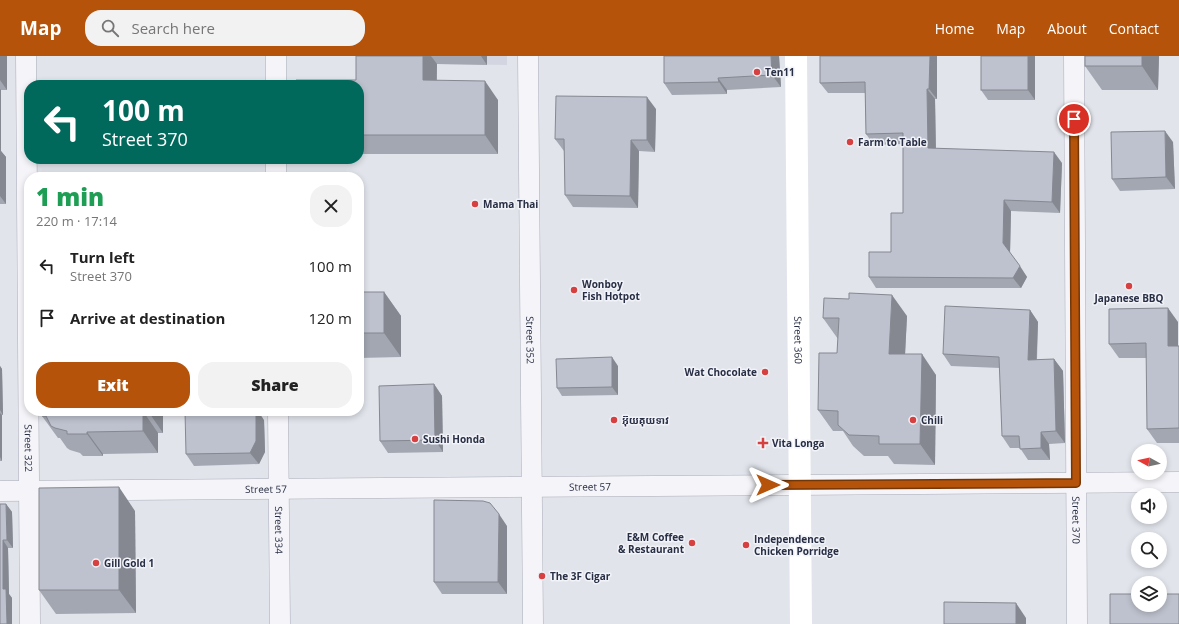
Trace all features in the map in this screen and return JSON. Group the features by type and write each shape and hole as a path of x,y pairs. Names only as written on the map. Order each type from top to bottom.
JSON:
{"street":[{"name":"Street 322","path":"26,56 26,80"},
{"path":"276,56 276,80"},
{"name":"Street 352","path":"528,56 533,624"},
{"name":"Street 360","path":"796,56 801,624"},
{"name":"Street 370","path":"1074,56 1078,624"},
{"name":"Street 322","path":"28,416 30,624"},
{"name":"Street 334","path":"278,416 280,624"},
{"name":"Street 57","path":"0,491 1179,482"}],"shaded area":[{"path":"437,56 507,56 507,65 437,64"}],"building":[{"path":"356,56 423,56 423,80 485,81 485,135 364,135 364,80 356,80"},
{"path":"664,56 771,56 772,75 718,78 719,82 664,83"},
{"path":"820,56 930,56 929,89 927,89 928,148 1054,152 1052,202 1004,200 1003,243 1020,266 1013,278 869,277 869,252 891,252 891,213 903,213 903,133 866,134 865,82 820,83"},
{"path":"981,56 1028,56 1028,90 981,90"},
{"path":"1085,56 1142,56 1142,66 1085,66"},
{"path":"556,96 647,97 647,140 631,140 630,196 565,195 564,139 555,139"},
{"path":"1165,131 1166,177 1112,179 1111,132"},
{"path":"364,292 384,292 384,333 364,333"},
{"path":"849,293 892,295 889,354 922,354 920,444 879,444 879,436 849,435 838,425 838,411 818,410 819,353 837,353 839,318 823,318 824,298 849,299"},
{"path":"945,306 1030,310 1028,360 1054,359 1056,431 1041,432 1041,448 1020,449 1019,436 1002,436 999,357 943,354"},
{"path":"1168,308 1168,346 1179,346 1179,428 1147,429 1146,343 1109,344 1109,309"},
{"path":"612,357 612,387 557,388 556,359"},
{"path":"434,384 435,440 380,441 379,386"},
{"path":"46,416 143,416 143,431 87,432 87,434 67,434 67,431 51,426"},
{"path":"185,416 256,416 256,441 250,453 186,454"},
{"name":"Gill Gold 1","path":"119,487 119,590 39,590 39,488"},
{"path":"434,500 483,501 490,503 499,514 498,582 434,582"},
{"path":"0,504 6,504 7,540 3,540 3,589 6,589 7,624 0,624"},
{"path":"1110,594 1131,594 1131,612 1167,612 1167,594 1179,594 1179,624 1110,624"},
{"path":"944,602 1016,603 1016,624 944,624"}],"place":[{"name":"Ten11","path":"757,72"},
{"name":"Farm to Table","path":"850,142"},
{"name":"Mama Thai","path":"475,204"},
{"name":"Japanese BBQ","path":"1129,286"},
{"name":"Wonboy Fish Hotpot","path":"574,290"},
{"name":"Wat Chocolate","path":"765,372"},
{"name":"អ៊ុយគុយទាវ","path":"614,420"},
{"name":"Chili","path":"913,420"},
{"name":"Sushi Honda","path":"415,439"},
{"name":"Vita Longa","path":"763,443"},
{"name":"E&M Coffee & Restaurant","path":"692,543"},
{"name":"Independence Chicken Porridge","path":"746,545"},
{"name":"Gill Gold 1","path":"96,563"},
{"name":"The 3F Cigar","path":"542,576"}],"route":[{"path":"768,485 1076,483 1074,119"}]}
